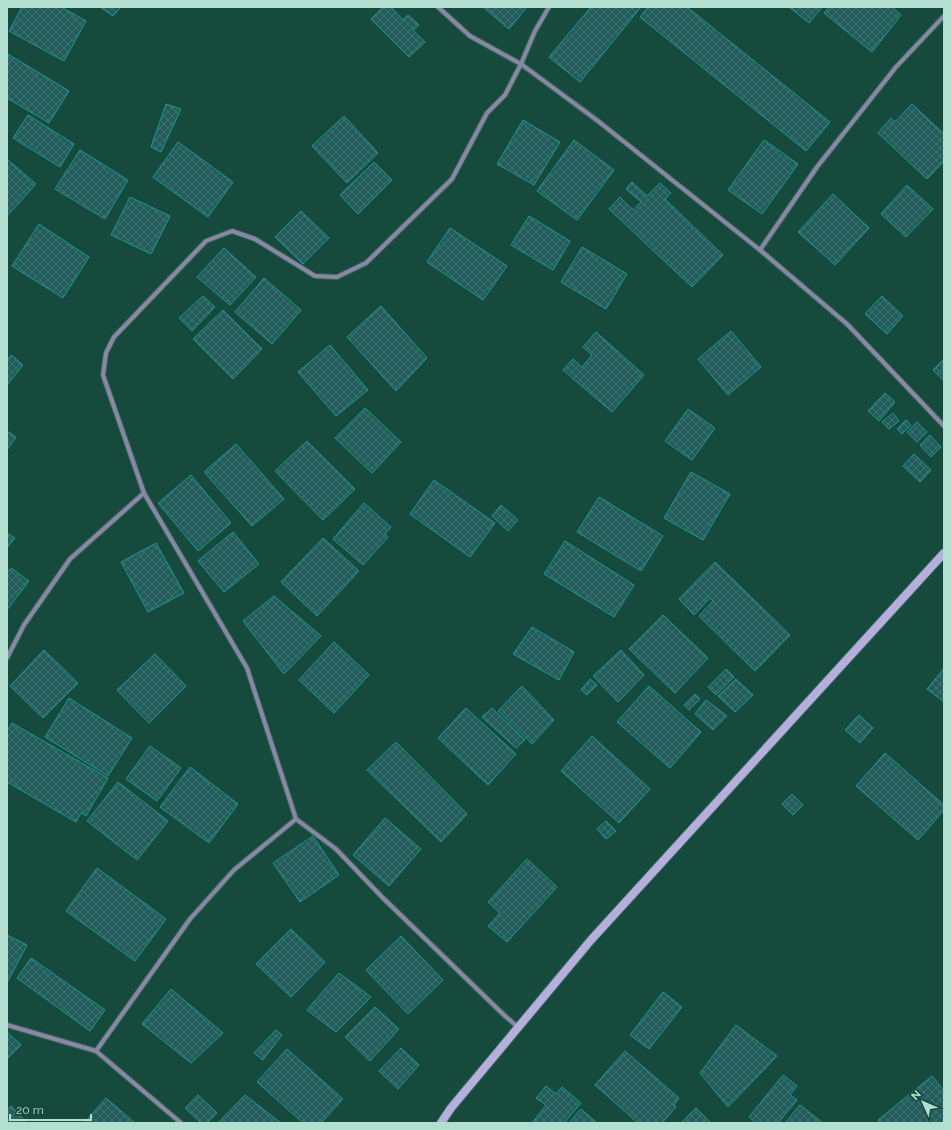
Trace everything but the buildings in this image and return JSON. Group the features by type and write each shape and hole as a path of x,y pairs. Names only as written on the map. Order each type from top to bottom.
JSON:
{"main road":[{"path":"441,1123 451,1108 597,934 944,553"}],"street":[{"path":"438,7 470,36 522,64 598,121 760,250 847,324 944,426"},
{"path":"518,1027 382,897 336,849 296,819 247,668 144,493 103,376 106,354 114,337 206,241 232,231 255,239 314,276 338,277 366,263 452,180 487,113 505,95 522,64 535,30 549,7"},
{"path":"760,250 817,167 896,67 944,16"},
{"path":"7,658 24,625 70,559 144,493"},
{"path":"96,1051 190,919 234,870 296,819"},
{"path":"7,1025 96,1051 181,1123"}]}
